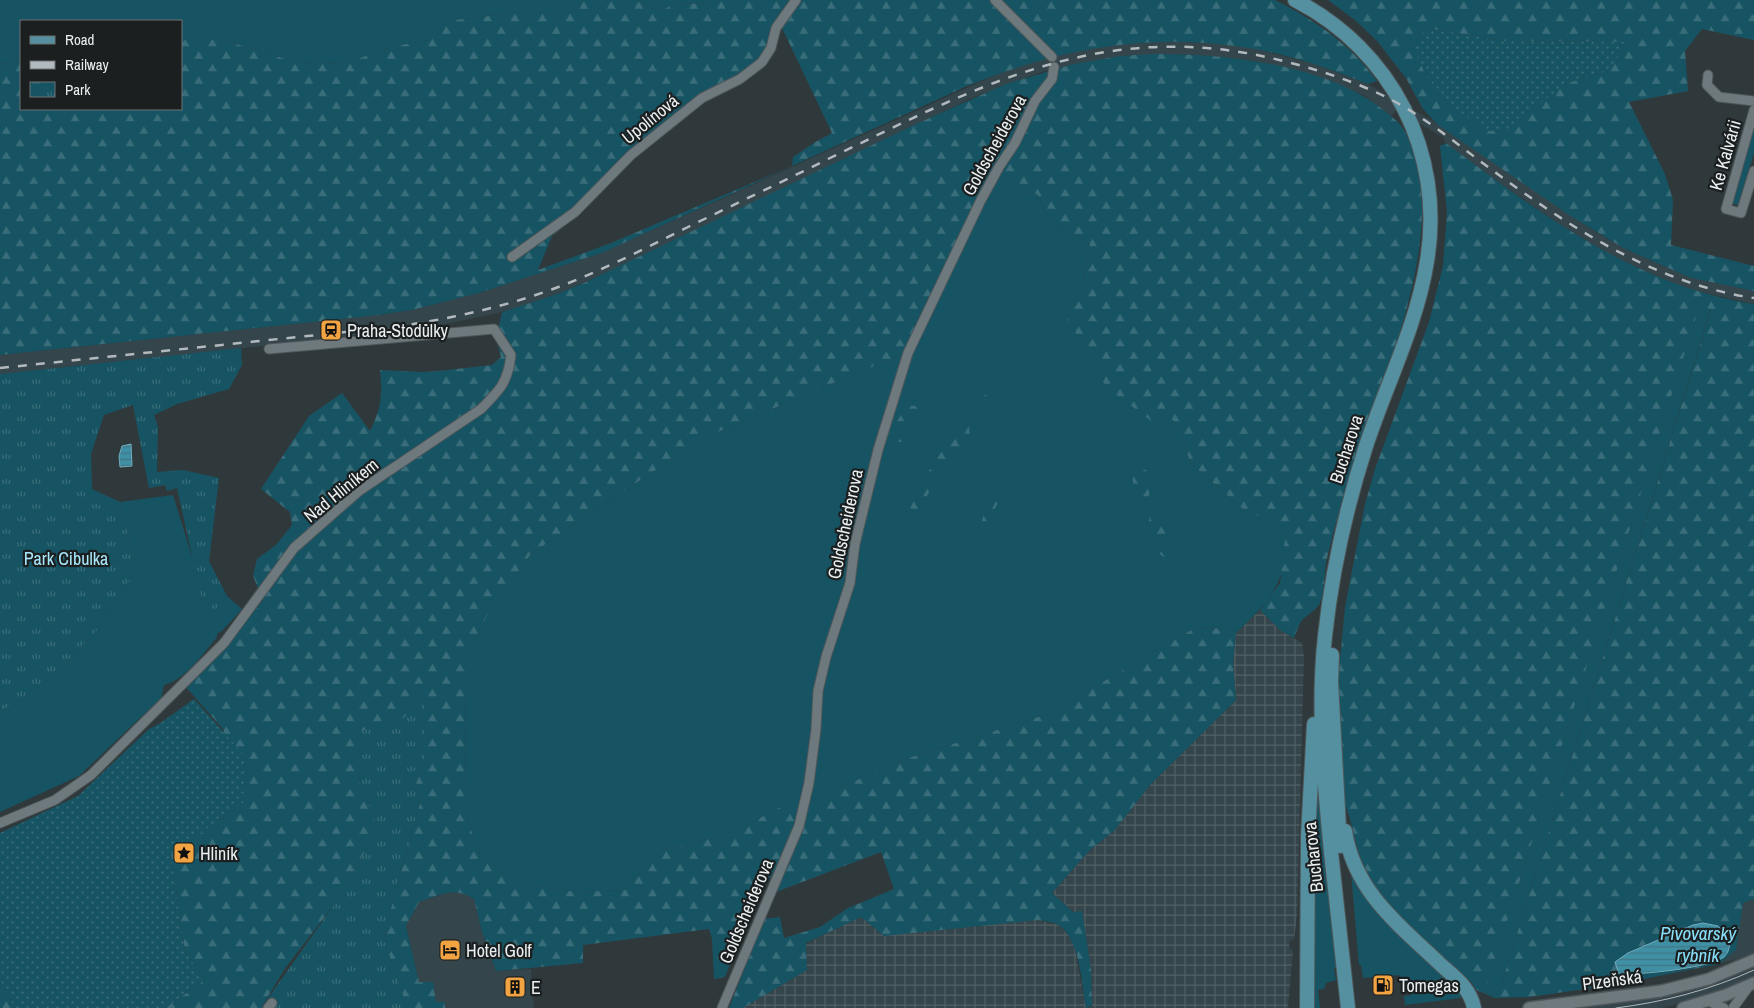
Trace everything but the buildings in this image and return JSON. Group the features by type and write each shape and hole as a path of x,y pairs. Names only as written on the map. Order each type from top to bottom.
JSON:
{"main road":[{"name":"Bucharova","path":"1295,0 1344,32 1367,55 1389,83 1411,123 1428,174 1430,201 1430,240 1422,284 1354,485 1338,548 1333,606 1320,694 1328,817 1348,967"},
{"name":"Bucharova","path":"1313,0 1335,14 1361,36 1385,62 1411,102 1432,155 1437,176 1440,212 1440,235 1430,290 1368,467 1333,606"},
{"name":"Bucharova","path":"1329,637 1330,682 1348,967"},
{"path":"1307,1008 1306,973 1312,756 1314,725 1320,694"},
{"path":"1338,807 1355,864 1372,898 1466,988 1474,1008"},
{"name":"Plzeňská","path":"1529,1008 1661,991 1709,979 1754,960"},
{"path":"1348,967 1348,1008"},
{"path":"1348,967 1357,1008"},
{"path":"1300,1008 1306,973"},
{"path":"1683,1008 1753,983"}],"street":[{"name":"Upolínová","path":"512,257 575,212 631,155 702,98 740,79 762,62 771,48 776,28 796,0"},
{"path":"995,0 1052,57"},
{"name":"Goldscheiderova","path":"722,1008 799,826 809,783 816,729 818,691 826,657 850,583 855,544 878,450 908,353 981,200 1015,143 1035,101 1052,79 1054,67"},
{"path":"1708,75 1707,85 1719,97 1754,101"},
{"name":"Ke Kalvárii","path":"1754,110 1726,209 1741,213 1754,171"},
{"name":"Nad Hliníkem","path":"0,823 55,800 91,775 224,643 294,548 360,491 480,409 506,382 511,355 494,329 410,335 332,346 269,349"},
{"path":"1733,1008 1737,999 1753,983"},
{"path":"1708,1000 1724,1008"}],"shaded area":[{"path":"1152,41 1219,43 1251,48 1315,64 1368,84 1445,128 1597,233 1623,248 1691,278 1754,291 1754,304 1687,289 1618,259 1562,226 1484,172 1446,143 1442,135 1440,136 1397,109 1391,117 1364,95 1311,76 1249,60 1184,54 1120,56 1041,72 972,98 624,265 557,294 506,311 424,329 0,374 0,355 379,315 412,310 479,293 602,253 1002,72 1072,51"},
{"path":"1260,610 1280,630 1302,643 1304,656 1297,916 1294,939 1290,941 1289,946 1293,951 1288,1008 1088,1008 1092,1006 1091,969 1082,912 1073,912 1052,893 1090,850 1115,830 1150,785 1236,700 1233,664 1236,633"},
{"name":"Hotel Golf","path":"447,893 464,893 474,899 482,932 496,971 531,969 534,1008 445,1008 445,1002 436,1002 419,982 406,926 419,902"},
{"path":"1754,899 1754,954 1719,964 1736,950 1743,903"},
{"path":"861,916 1038,920 1059,925 1072,939 1086,1008 743,1008 807,970 806,944"},
{"path":"1754,967 1754,977 1728,989 1675,1005 1662,1008 1577,1008 1660,997 1709,984"}],"green space":[{"path":"0,0 583,0 578,10 554,15 531,11 438,22 429,40 395,46 342,64 296,62 223,40 182,40 182,20 20,20 20,62 0,64"},
{"path":"583,0 636,0 650,8 663,10 673,4 717,3 719,0 1275,0 1331,34 1367,68 1377,81 1368,84 1315,64 1241,47 1161,42 1083,51 1044,60 967,86 602,253 479,293 412,310 379,315 0,355 0,64 20,62 20,110 182,110 182,40 223,40 296,62 342,64 395,46 429,40 438,22 531,11 554,15 578,10","holes":["781,26 832,133 793,157 792,166 611,243 538,270 552,236 583,211 635,157 698,104 775,49"]},
{"path":"636,0 719,0 718,3 673,4 663,10 650,8"},
{"path":"1328,0 1754,0 1754,40 1702,29 1685,51 1688,91 1629,102 1665,174 1673,200 1671,245 1754,266 1754,291 1691,278 1623,248 1569,215 1438,125 1423,109 1406,78 1377,41 1355,20","holes":["1426,28 1505,41 1627,42 1610,70 1565,84"]},
{"path":"1426,28 1505,41 1627,42 1610,70 1565,84 1506,130 1488,131 1452,107 1424,72 1414,47"},
{"path":"1180,54 1240,59 1302,71 1331,81 1357,93 1394,118 1404,130 1418,170 1422,215 1417,263 1406,313 1339,513 1326,563 1322,598 1318,606 1300,623 1294,638 1280,630 1260,610 1280,583 1285,539 1275,516 1250,515 1190,463 1182,433 1172,419 1157,425 1106,387 1067,318 1082,286 1090,243 1051,224 1037,194 1024,193 991,174 905,353 708,436 582,518 530,555 486,617 465,666 466,815 479,852 513,883 576,892 625,890 664,849 688,845 743,828 770,812 804,796 782,860 757,897 725,977 714,979 712,939 709,929 583,945 583,963 496,971 482,932 474,899 467,895 453,892 419,902 406,926 419,982 433,982 436,1002 445,1002 445,1008 407,1008 385,943 386,926 420,803 416,783 425,763 425,705 420,695 415,706 402,719 386,726 356,732 360,783 375,819 365,852 334,905 286,967 261,1008 165,1008 205,980 185,952 171,854 244,802 223,729 185,686 226,645 263,600 253,576 257,559 276,545 292,525 290,512 261,489 309,416 342,393 370,431 377,416 380,402 380,370 424,372 492,365 501,357 496,338 502,312 557,294 586,282 916,124 1006,84 1074,64 1120,56"},
{"path":"1754,124 1754,153 1738,205 1730,203"},
{"path":"1446,143 1553,220 1629,264 1669,281 1711,295 1754,304 1754,899 1743,903 1736,950 1719,964 1613,985 1529,997 1495,998 1476,990 1472,983 1425,942 1395,912 1370,878 1361,860 1345,805 1338,682 1345,607 1365,504 1375,469 1429,322 1443,266 1447,212 1440,146","holes":["1700,304 1711,310 1498,995 1485,992","1730,948 1723,958 1710,964 1688,969 1632,975"]},
{"path":"991,174 1024,193 1037,194 1051,224 1090,243 1082,286 1067,318 1172,419 1182,433 1190,463 1250,515 1275,515 1285,538 1285,556 1278,582 1272,593 1236,633 1224,628 1193,629 1048,714 893,763 808,803 804,797 770,812 743,828 688,845 664,849 625,890 576,892 513,883 479,852 466,815 465,666 486,617 530,555 582,518 708,436 905,353"},
{"path":"1700,303 1711,309 1498,995 1485,992"},
{"name":"Park Cibulka","path":"241,348 242,365 229,389 177,404 154,415 158,427 157,472 183,470 219,478 209,561 227,596 209,617 204,610 177,488 167,491 165,485 149,488 133,405 104,415 91,454 92,489 120,502 137,570 97,630 55,676 0,712 0,374"},
{"path":"986,394 988,397 969,428 970,436 963,449 948,468 937,476 920,510 912,517 908,516 913,501 930,469"},
{"path":"907,405 915,406 921,411 901,442 893,442 890,433"},
{"path":"1141,467 1151,474 1149,496 1165,532 1170,551 1164,557 1158,553 1153,534 1148,526 1148,509 1133,483 1133,469"},
{"path":"998,490 1004,491 989,520 992,537 985,538 981,535 983,517"},
{"path":"173,495 194,563 204,610 209,616 227,596 242,609 217,634 217,637 193,666 179,678 164,685 161,698 79,776 0,812 0,712 55,676 97,630 137,570 120,502"},
{"path":"1225,628 1236,633 1233,664 1236,700 1150,785 1115,830 1090,850 1052,893 1073,912 1082,911 1091,969 1092,1006 1086,1008 1079,964 1072,942 1067,933 1055,924 1038,920 884,936 861,917 806,943 807,970 743,1008 729,1008 764,919 780,917 784,938 820,927 848,908 894,889 881,852 776,892 801,827 808,803 893,763 1048,714 1193,629"},
{"path":"420,694 425,705 425,763 416,783 420,803 386,926 385,942 407,1008 261,1008 334,905 365,852 375,819 360,783 355,732 386,726 403,719 416,705"},
{"path":"194,699 244,755 244,802 171,854 185,952 205,980 165,1008 15,1008 0,979 0,833 78,796 149,729"},
{"path":"1316,763 1338,968 1334,968 1336,980 1326,983 1324,989 1318,990 1320,1008 1310,1008"},
{"path":"1351,872 1378,915 1459,989 1461,998 1405,1005 1404,996 1411,995 1410,986 1403,984 1399,975 1363,978 1361,965 1359,965"},
{"path":"0,979 2,981 15,1008 0,1008"}],"water":[{"path":"131,444 132,466 120,467 119,456 122,446"},
{"name":"Pivovarský rybník","path":"1703,923 1718,926 1730,939 1729,949 1724,957 1716,961 1690,967 1657,972 1619,974 1615,962 1628,953 1693,925"}],"tram line":[{"path":"1616,1008 1687,994 1721,984 1754,970"}],"railway":[{"path":"0,368 394,327 514,302 553,289 604,268 880,134 981,88 1032,70 1083,56 1137,48 1193,47 1252,54 1303,66 1354,83 1386,97 1412,112 1546,208 1611,248 1645,265 1680,279 1716,290 1754,298"}],"place":[{"name":"Praha-Stodůlky","path":"331,330"},
{"name":"Hliník","path":"184,853"},
{"name":"Hotel Golf","path":"450,950"},
{"name":"Tomegas","path":"1383,985"},
{"name":"E","path":"515,987"}]}
